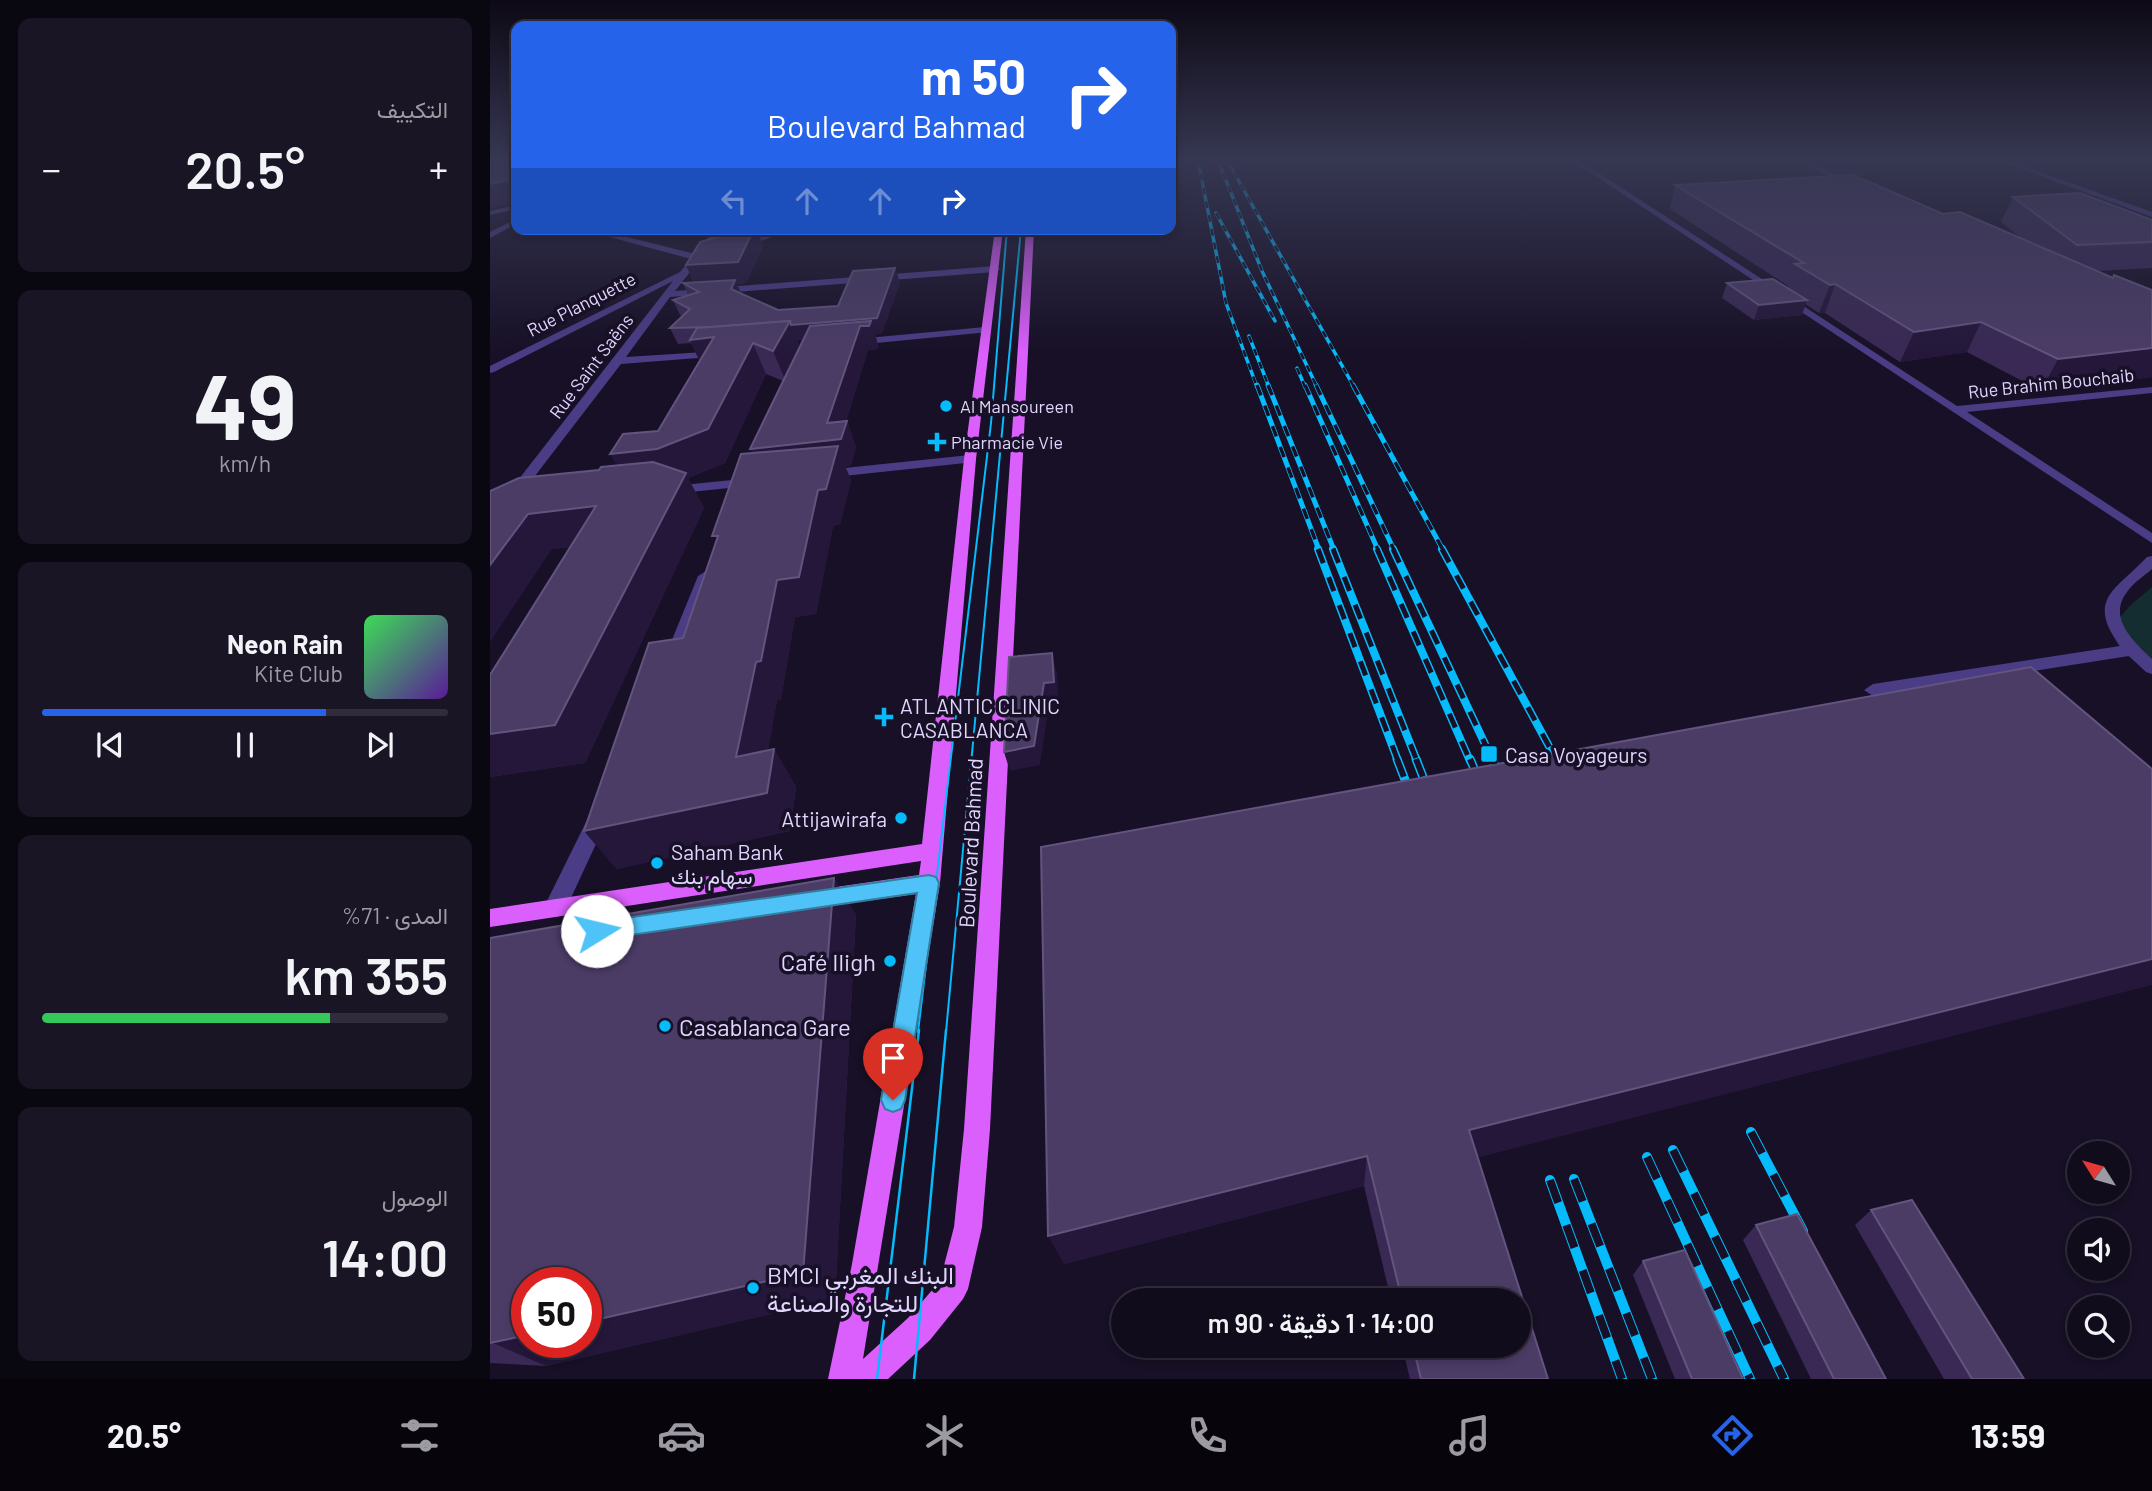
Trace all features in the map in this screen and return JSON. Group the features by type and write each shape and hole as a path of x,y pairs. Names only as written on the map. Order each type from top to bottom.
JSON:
{"main road":[{"name":"Boulevard Bahmad","path":"844,1379 866,1264 929,883 970,459 998,235"},
{"name":"Boulevard Bahmad","path":"865,1379 919,1329 953,1289 968,1227 983,1032 1030,235"},
{"path":"490,918 933,851"},
{"path":"799,902 929,883"}],"street":[{"path":"490,235 510,224"},
{"path":"1672,224 2152,539"},
{"path":"608,235 698,258 711,254"},
{"name":"Rue Saint Saëns","path":"490,525 511,507 667,293 715,235"},
{"path":"724,250 772,235"},
{"path":"667,293 995,269"},
{"name":"Rue Planquette","path":"490,370 688,270"},
{"path":"837,344 985,330"},
{"path":"618,361 729,353"},
{"name":"Rue Brahim Bouchaib","path":"1954,410 2152,390"},
{"path":"813,475 970,459"},
{"path":"736,506 749,476"},
{"path":"652,492 749,476 773,480"},
{"path":"2152,559 2141,574 2119,591 2111,613 2116,631 2131,650 2152,668"},
{"path":"665,675 711,564"},
{"path":"1873,690 2131,650"},
{"path":"555,908 607,797"}],"green space":[{"path":"2152,587 2152,674 2121,649 2115,631 2123,614"}],"building":[{"path":"1740,224 1989,224 2113,278 2114,275 2152,290 2152,348 2058,359 1981,322 1914,332 1835,284 1830,285 1795,264 1804,263"},
{"path":"2049,224 2152,224 2152,242 2077,245"},
{"path":"724,235 751,235 738,262 686,265 700,242"},
{"path":"895,268 877,318 791,325 790,321 670,328 690,309 673,300 699,292 683,283 735,280 731,289 778,310 838,306 853,271"},
{"path":"1773,279 1807,300 1759,305 1727,283"},
{"path":"790,321 773,351 753,343 708,429 657,449 610,454 623,434 658,431 714,337 690,340 697,328"},
{"path":"871,321 869,326 860,326 827,423 847,421 841,439 750,449 810,326"},
{"path":"838,446 826,489 818,490 799,577 777,580 761,661 756,662 736,757 774,749 767,793 584,831 649,643 683,638 718,536 712,536 741,454"},
{"path":"653,462 686,473 555,725 490,734 490,675 596,506 528,514 490,565 490,491 519,478"},
{"path":"1052,653 1054,682 1044,683 1034,746 1004,752 1009,657"},
{"path":"2031,667 2152,769 2152,959 1469,1130 1519,1288 1399,1288 1367,1156 1048,1236 1041,847"},
{"path":"834,878 803,1273 602,1318 602,1267 511,1267 511,1338 490,1343 490,938"},
{"path":"1912,1200 2024,1379 1972,1379 1871,1210"},
{"path":"1797,1214 1886,1379 1834,1379 1756,1225"},
{"path":"1685,1250 1743,1379 1692,1379 1643,1261"},
{"path":"1531,1325 1548,1379 1421,1379 1416,1358 1531,1358"}],"tram line":[{"path":"918,1032 991,423 1007,235"},
{"path":"946,1032 1020,235"},
{"path":"877,1379 919,1030"},
{"path":"914,1379 946,1030"}],"railway":[{"path":"1211,224 1226,303 1257,387"},
{"path":"1222,224 1275,321"},
{"path":"1244,224 1262,271 1317,387"},
{"path":"1263,224 1354,387"},
{"path":"1249,336 1269,387"},
{"path":"1297,368 1305,387"},
{"path":"1257,385 1319,550"},
{"path":"1268,385 1334,550"},
{"path":"1305,385 1378,550"},
{"path":"1316,385 1394,550"},
{"path":"1353,385 1443,550"},
{"path":"1318,549 1398,761"},
{"path":"1333,549 1417,761"},
{"path":"1377,549 1470,761"},
{"path":"1393,549 1493,761"},
{"path":"1442,549 1557,761"},
{"path":"1397,759 1412,798"},
{"path":"1416,759 1430,795"},
{"path":"1470,759 1482,787"},
{"path":"1492,759 1503,782"},
{"path":"1557,761 1561,769"},
{"path":"1751,1132 1803,1231"},
{"path":"1673,1150 1784,1379"},
{"path":"1647,1157 1750,1379"},
{"path":"1574,1179 1652,1379"},
{"path":"1550,1180 1622,1379"}],"place":[{"name":"Al Mansoureen","path":"946,406"},
{"name":"Pharmacie Vie","path":"937,442"},
{"name":"ATLANTIC CLINIC CASABLANCA","path":"884,717"},
{"name":"Casa Voyageurs","path":"1489,754"},
{"name":"Attijawirafa","path":"901,818"},
{"name":"Saham Bank سهام بنك","path":"657,863"},
{"name":"Café Iligh","path":"890,961"},
{"name":"Casablanca Gare","path":"665,1026"},
{"name":"BMCI البنك المغربي للتجارة والصناعة","path":"753,1288"}],"route":[{"path":"597,931 929,883 893,1100"}]}
